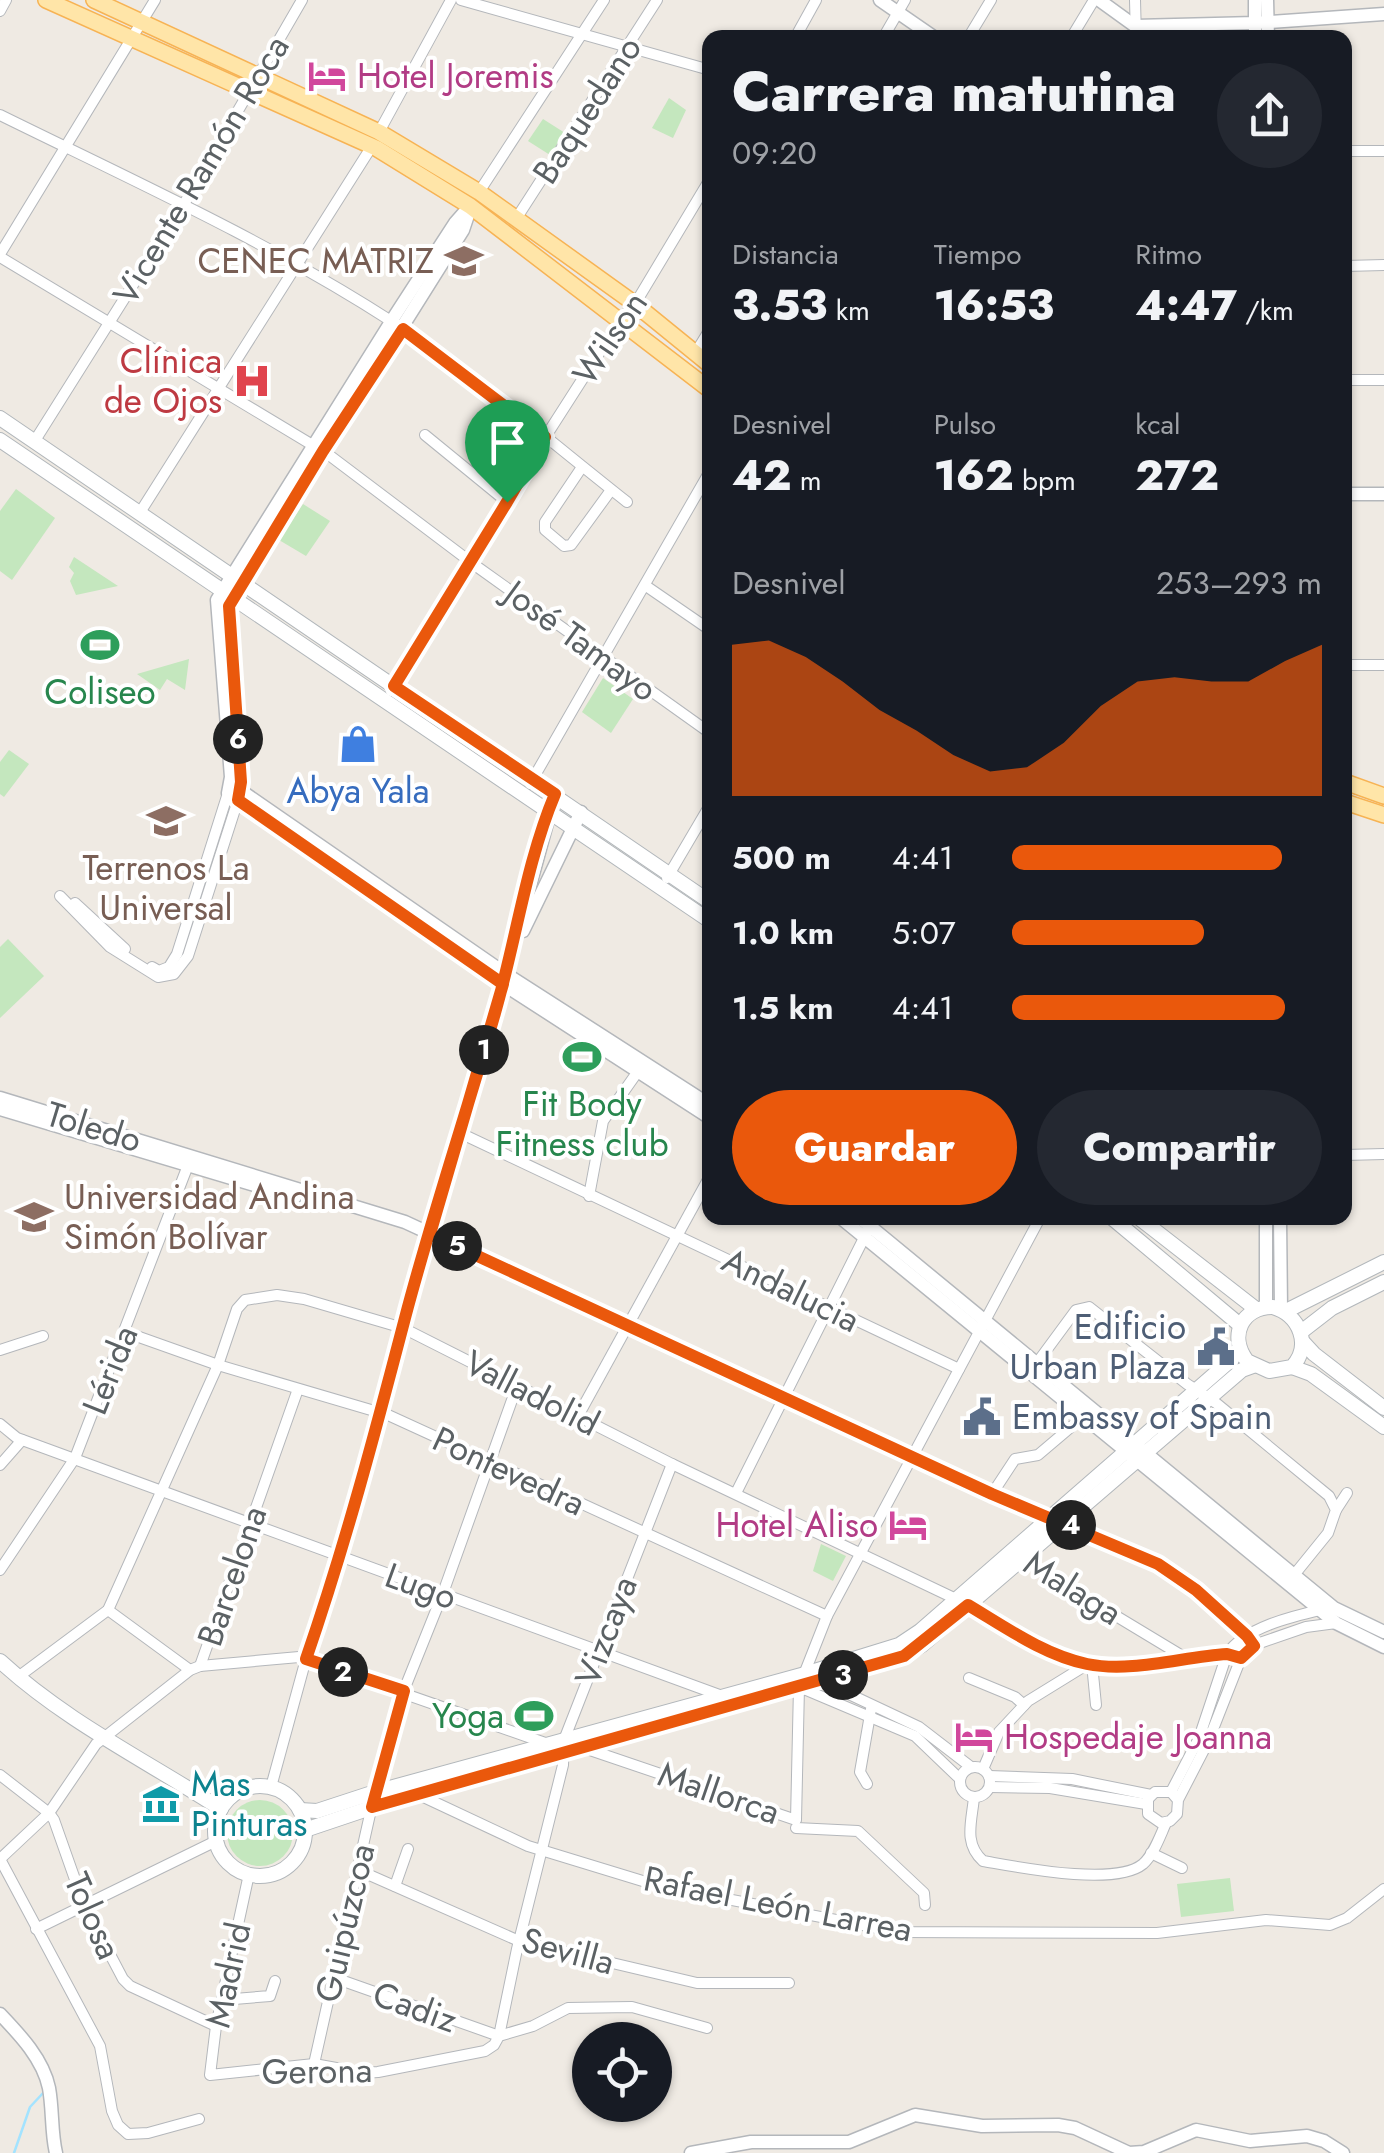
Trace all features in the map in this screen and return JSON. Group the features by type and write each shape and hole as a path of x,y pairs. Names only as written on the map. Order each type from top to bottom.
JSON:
{"main road":[{"path":"46,0 376,139 474,199 516,219 702,358"},
{"path":"94,0 142,21 254,85"},
{"path":"474,199 702,384"},
{"path":"0,418 581,812 702,914"},
{"path":"0,440 22,448 34,442"},
{"path":"0,440 572,827 702,898"},
{"path":"75,491 86,485 104,490"},
{"path":"1352,785 1384,796"},
{"path":"1352,804 1384,815"},
{"path":"1120,1225 1240,1325"},
{"path":"1149,1225 1272,1309 1314,1354 1384,1408"},
{"path":"1240,1325 1384,1262"},
{"path":"1292,1367 1301,1354 1302,1337 1332,1308 1384,1282"},
{"path":"802,1680 822,1682 904,1656 1202,1394 1239,1349 1240,1325"},
{"path":"1239,1349 1253,1366 1268,1371 1292,1367 1311,1374 1384,1427"},
{"path":"1202,1394 1253,1366"},
{"path":"305,1830 373,1800 802,1680 899,1645 962,1602"},
{"path":"0,1661 105,1738 221,1809"},
{"path":"300,1810 317,1811 416,1793 559,1746 584,1748 723,1701"},
{"path":"271,1787 288,1796 300,1810 305,1830 300,1851 284,1869 261,1876 248,1874 223,1856 215,1829 221,1809 231,1796 243,1789 271,1787"}],"street":[{"path":"0,10 6,0"},
{"path":"0,255 155,0"},
{"name":"Vicente Ramón Roca","path":"34,442 184,205 302,0"},
{"path":"139,514 376,139 451,0"},
{"path":"462,0 702,68"},
{"path":"65,897 137,958 158,970 171,970 234,792 216,600 227,595 397,325 455,223 604,0"},
{"name":"Baquedano","path":"516,219 657,0"},
{"path":"799,30 816,0"},
{"path":"880,0 902,6 926,30"},
{"path":"973,30 991,0"},
{"path":"1075,30 1096,0 1134,30"},
{"path":"1135,0 1136,30"},
{"path":"1255,0 1260,28"},
{"path":"1260,28 1268,0"},
{"path":"888,30 902,6"},
{"path":"1198,30 1260,28 1384,14"},
{"path":"0,114 184,205 397,325 627,502"},
{"path":"1352,151 1384,151"},
{"name":"Wilson","path":"384,702 545,437 620,319 635,304 702,192"},
{"path":"698,198 702,201"},
{"name":"José Tamayo","path":"0,255 318,449 702,727"},
{"path":"1352,266 1384,266"},
{"path":"696,352 702,342"},
{"path":"1352,380 1384,380"},
{"path":"425,435 507,502"},
{"path":"582,467 545,522 544,530 564,546 571,546 611,490"},
{"path":"515,789 527,787 534,780 702,486"},
{"path":"1352,494 1384,494"},
{"path":"646,586 702,624"},
{"path":"1352,665 1384,665"},
{"path":"234,792 505,979 641,1066 702,1100"},
{"path":"271,1787 382,1412 423,1231 460,1133 555,794"},
{"path":"509,960 581,812"},
{"path":"665,881 702,819"},
{"path":"641,1066 702,1112"},
{"path":"590,1196 604,1121 641,1066"},
{"name":"Toledo","path":"0,1098 405,1230 423,1231 992,1494 1158,1564 1196,1590 1250,1640"},
{"name":"Toledo","path":"0,1109 190,1161"},
{"name":"Andalucia","path":"460,1133 960,1369"},
{"path":"1352,1155 1384,1154"},
{"name":"Lérida","path":"0,1570 76,1458 190,1161"},
{"path":"578,1416 702,1191"},
{"path":"736,1493 867,1225"},
{"path":"868,1225 1327,1609 1384,1632"},
{"path":"796,1824 802,1680 827,1616 1036,1225"},
{"path":"1266,1225 1272,1309"},
{"path":"1272,1309 1279,1225"},
{"name":"Valladolid","path":"18,1677 108,1610 218,1365 238,1308 245,1300 277,1295 403,1328 672,1464 962,1602 1054,1652 1090,1664 1129,1666 1184,1657 1227,1654 1241,1658"},
{"path":"1034,1367 1076,1310 1090,1307 1329,1496 1336,1510"},
{"name":"Pontevedra","path":"126,1332 218,1365 382,1412 827,1616"},
{"path":"0,1350 43,1336"},
{"path":"1034,1367 1084,1416 1136,1451 1294,1574 1336,1623"},
{"name":"Guipúzcoa","path":"314,2064 373,1800 404,1691 517,1386"},
{"name":"Barcelona","path":"0,1859 50,1813 96,1744 195,1668 298,1390"},
{"path":"992,1494 1015,1459 1038,1455 1084,1416"},
{"name":"Lugo","path":"0,1424 22,1440 443,1593 723,1701"},
{"path":"0,1465 22,1440"},
{"name":"Vizcaya","path":"499,2036 543,1851 559,1746 672,1464"},
{"path":"1294,1574 1328,1534 1347,1493"},
{"name":"Malaga","path":"1016,1554 1184,1657"},
{"path":"974,1798 969,1841 983,1861 1056,1874 1108,1874 1136,1868 1151,1853 1166,1823 1177,1814 1174,1796 1233,1645 1327,1609"},
{"path":"108,1610 195,1668 306,1659 559,1746"},
{"path":"1304,1621 1336,1623 1384,1647"},
{"path":"1174,1796 1208,1742 1250,1640"},
{"path":"822,1682 916,1736 960,1779 963,1792 974,1798 984,1795 983,1775 999,1732 1024,1706 1090,1664 1096,1705"},
{"path":"969,1678 1014,1697 1024,1706"},
{"path":"802,1680 919,1726 983,1775"},
{"path":"866,1784 860,1772 871,1708"},
{"name":"Mallorca","path":"584,1748 796,1824 858,1831 924,1893 925,1905"},
{"path":"0,1775 50,1813"},
{"path":"960,1779 983,1775 1072,1779 1149,1799"},
{"path":"1149,1799 1160,1790 1174,1796"},
{"name":"Rafael León Larrea","path":"416,1793 543,1851 658,1886 899,1932 1157,1933 1266,1920 1330,1926 1347,1918 1384,1889"},
{"path":"1149,1799 1151,1819 1166,1823"},
{"name":"Tolosa","path":"50,1813 84,1905 130,1986 216,2026"},
{"path":"36,1929 216,1841"},
{"path":"395,1886 408,1849"},
{"path":"1151,1853 1182,1868"},
{"path":"0,1859 100,2046 112,2111 123,2130 141,2135 199,2119"},
{"name":"Sevilla","path":"358,1870 519,1941 697,1984 789,1982"},
{"name":"Madrid","path":"210,2076 216,2026 248,1874"},
{"name":"Cadiz","path":"332,1976 499,2036"},
{"path":"222,2000 270,1996 275,1981"},
{"name":"Gerona","path":"210,2076 314,2064 378,2072 484,2050 494,2045 499,2036 533,2026 568,2008 632,2007 707,2028"},
{"path":"0,2014 24,2040 44,2073 56,2153"},
{"path":"691,2153 751,2142 832,2145 915,2116 982,2126 1058,2124 1129,2153 1144,2152 1196,2130 1250,2141 1307,2136 1343,2153"}],"green space":[{"path":"669,98 686,110 673,138 652,128"},
{"path":"543,119 565,133 550,155 528,141"},
{"path":"16,489 55,518 12,580 0,571 0,511"},
{"path":"303,504 330,521 306,556 279,540"},
{"path":"74,557 118,586 76,595 70,581 74,573 69,567"},
{"path":"189,659 185,690 167,679 160,690 137,674"},
{"path":"603,678 633,699 611,733 582,712"},
{"path":"9,750 29,764 4,797 0,794 0,762"},
{"path":"8,939 44,976 0,1018 0,947"},
{"path":"821,1544 846,1556 833,1581 813,1571"},
{"path":"260,1800 283,1810 293,1833 283,1856 260,1866 237,1856 227,1833 237,1810"},
{"path":"1230,1878 1234,1911 1181,1917 1177,1884"}],"waterway":[{"path":"14,2153 30,2107 44,2092"}],"place":[{"name":"Hotel Joremis","path":"327,76"},
{"name":"CENEC MATRIZ","path":"464,261"},
{"name":"Clínica de Ojos","path":"252,381"},
{"name":"Coliseo","path":"100,645"},
{"name":"Abya Yala","path":"358,744"},
{"name":"Terrenos La Universal","path":"166,821"},
{"name":"Fit Body Fitness club","path":"582,1057"},
{"name":"Universidad Andina Simón Bolívar","path":"34,1217"},
{"name":"Edificio Urban Plaza","path":"1216,1347"},
{"name":"Embassy of Spain","path":"982,1417"},
{"name":"Hotel Aliso","path":"908,1525"},
{"name":"Yoga","path":"534,1716"},
{"name":"Hospedaje Joanna","path":"974,1737"},
{"name":"Mas Pinturas","path":"161,1804"}],"route":[{"path":"507,502 394,686 555,794 542,830 503,984 404,1321 341,1558 306,1659 404,1691 372,1807 904,1656 968,1605 1020,1636 1088,1664 1129,1666 1227,1654 1241,1658 1254,1646 1247,1636 1196,1590 1158,1564 992,1494 430,1234 503,984 238,800 241,782 228,610 317,460 403,329 545,437 507,502"}]}
